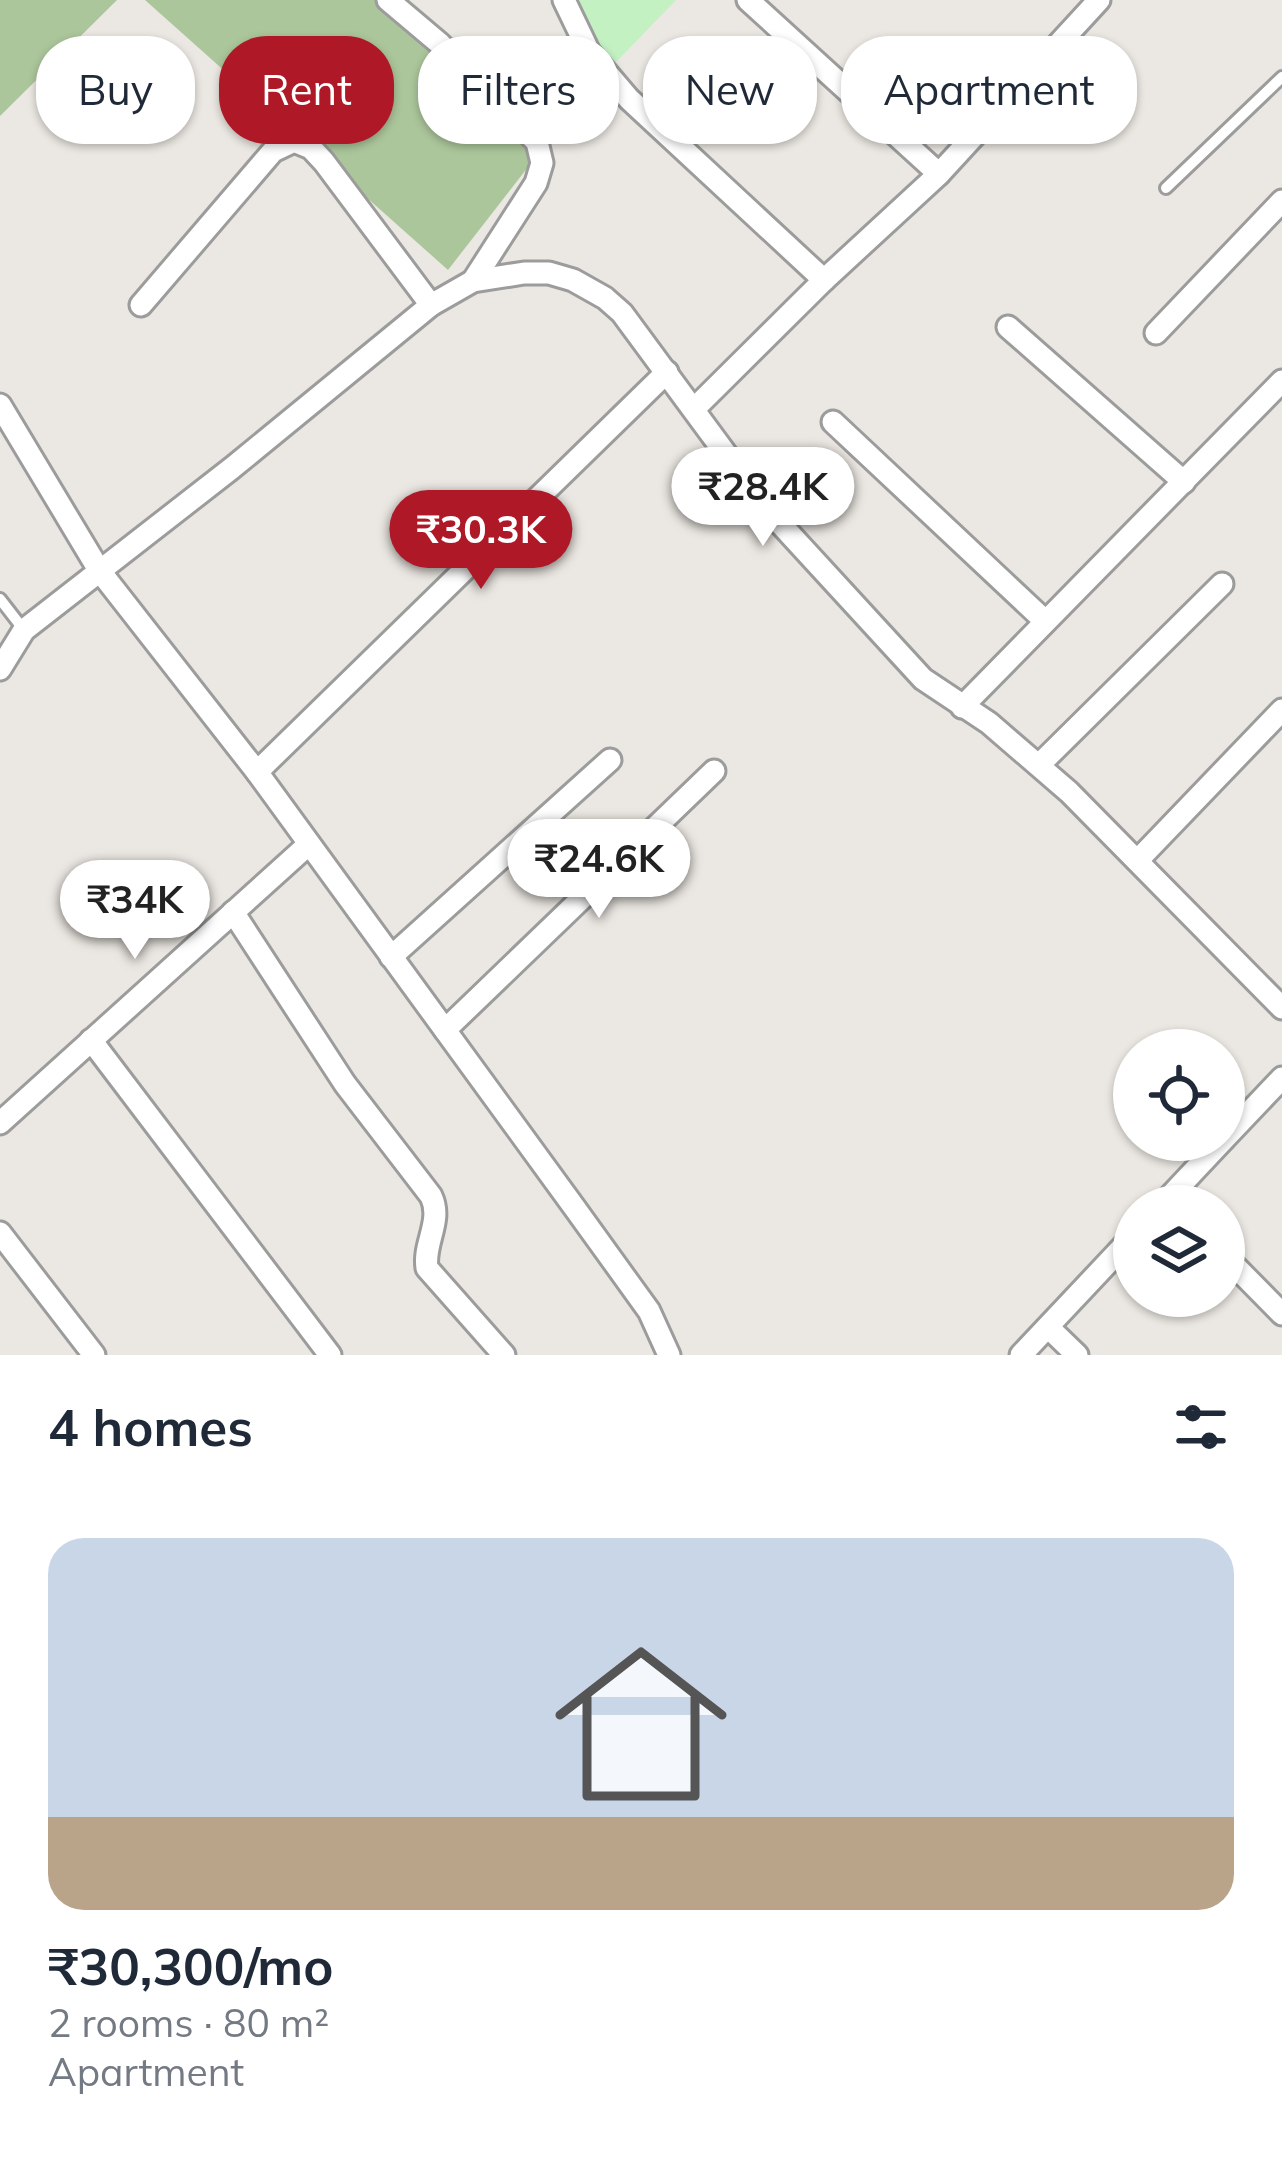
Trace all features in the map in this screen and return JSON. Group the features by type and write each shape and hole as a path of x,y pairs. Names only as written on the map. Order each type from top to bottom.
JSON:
{"street":[{"path":"388,0 439,43 537,142 542,153 536,183 473,281"},
{"path":"564,0 589,52 629,99 824,280"},
{"path":"748,0 939,174"},
{"path":"694,409 939,174 1099,0"},
{"path":"141,304 273,151 294,141 311,148 324,162 431,304"},
{"path":"1156,333 1282,201"},
{"path":"0,669 24,630 431,304 473,281 549,273 573,280 622,313 795,542 923,680 1039,765 1282,1008"},
{"path":"1008,327 1184,482"},
{"path":"256,772 667,372"},
{"path":"962,706 1282,381"},
{"path":"0,405 99,570 256,772 649,1310 668,1355"},
{"path":"833,422 1046,621"},
{"path":"1039,765 1222,584"},
{"path":"1138,860 1282,710"},
{"path":"392,957 610,760"},
{"path":"445,1030 714,771"},
{"path":"0,1123 309,844"},
{"path":"233,913 345,1084 431,1196 436,1214 427,1268 504,1355"},
{"path":"91,1040 330,1355"},
{"path":"1245,1118 1282,1078"},
{"path":"1185,1185 1206,1161"},
{"path":"0,1233 94,1355"},
{"path":"1021,1355 1113,1257"},
{"path":"1245,1276 1282,1314"},
{"path":"1048,1327 1077,1355"}],"lane":[{"path":"1166,188 1282,77"},
{"path":"0,598 24,630"}],"green space":[{"path":"0,0 117,0 81,36 36,36 36,80 0,116"},
{"path":"145,0 380,0 418,37 418,144 530,144 539,153 448,270 307,144 394,144 394,36 219,36 219,66 195,45 195,36 185,36"},
{"path":"577,0 676,0 619,59 619,36 591,35"}]}
